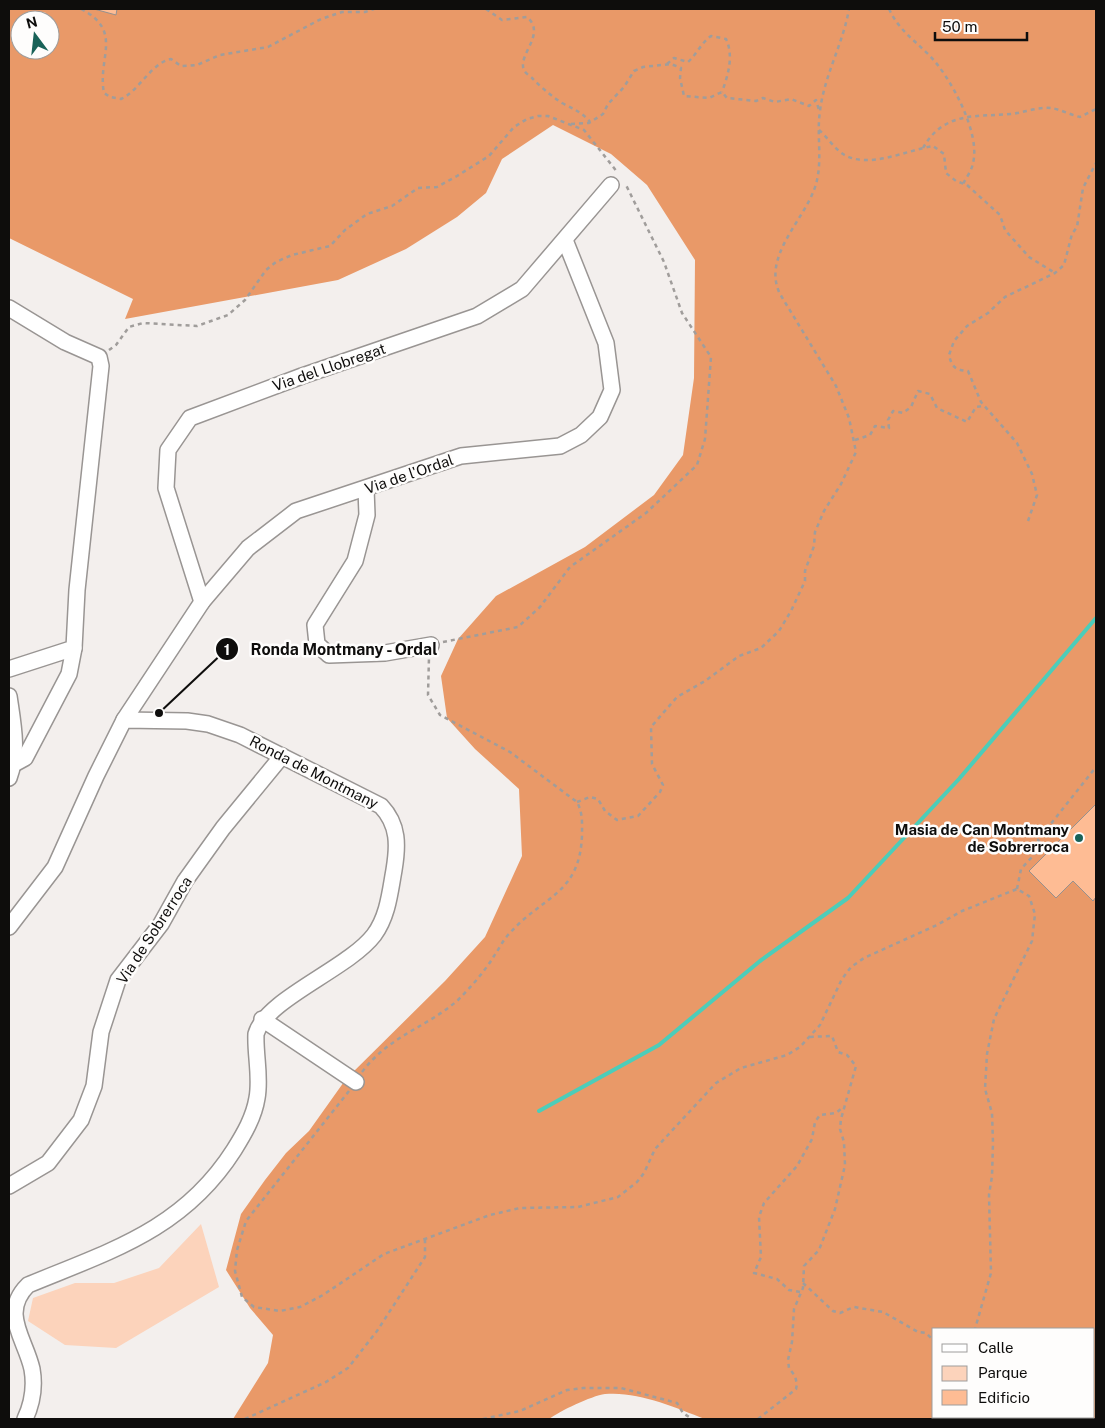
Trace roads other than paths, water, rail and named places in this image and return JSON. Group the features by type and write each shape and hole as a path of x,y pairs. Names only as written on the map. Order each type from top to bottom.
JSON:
{"street":[{"name":"Via del Llobregat","path":"202,602 166,488 168,450 190,418 302,376 477,316 522,289 565,240 614,179"},
{"name":"Via de l'Ordal","path":"124,720 202,602 248,548 296,511 366,490 461,456 560,446 580,435 600,417 612,390 606,343 565,240"},
{"path":"9,308 65,342 99,357 101,366 77,590 74,648 69,674 25,758 11,771"},
{"path":"366,490 367,515 355,561 315,625 317,644 329,655 385,653 431,644"},
{"path":"9,669 74,648"},
{"path":"9,696 11,771"},
{"path":"9,927 56,867 96,776 124,720"},
{"name":"Ronda de Montmany","path":"124,720 187,721 208,724 240,735 381,806 392,820 398,841 398,851 386,912 373,936 343,962 262,1019"},
{"name":"Via de Sobrerroca","path":"9,1186 48,1163 82,1120 94,1086 101,1032 118,980 161,924 185,881 224,828 282,756"},
{"path":"25,1419 32,1395 33,1374 11,1316 12,1303 18,1292 28,1285 146,1235 171,1218 210,1183 242,1137 256,1107 258,1089 256,1034 262,1019 356,1082"}],"waterway":[{"path":"539,1111 659,1045 760,961 848,898 959,779 1096,618"}],"place":[{"name":"Ronda Montmany - Ordal","path":"159,713"},
{"name":"Masia de Can Montmany de Sobrerroca","path":"1079,838"}]}
